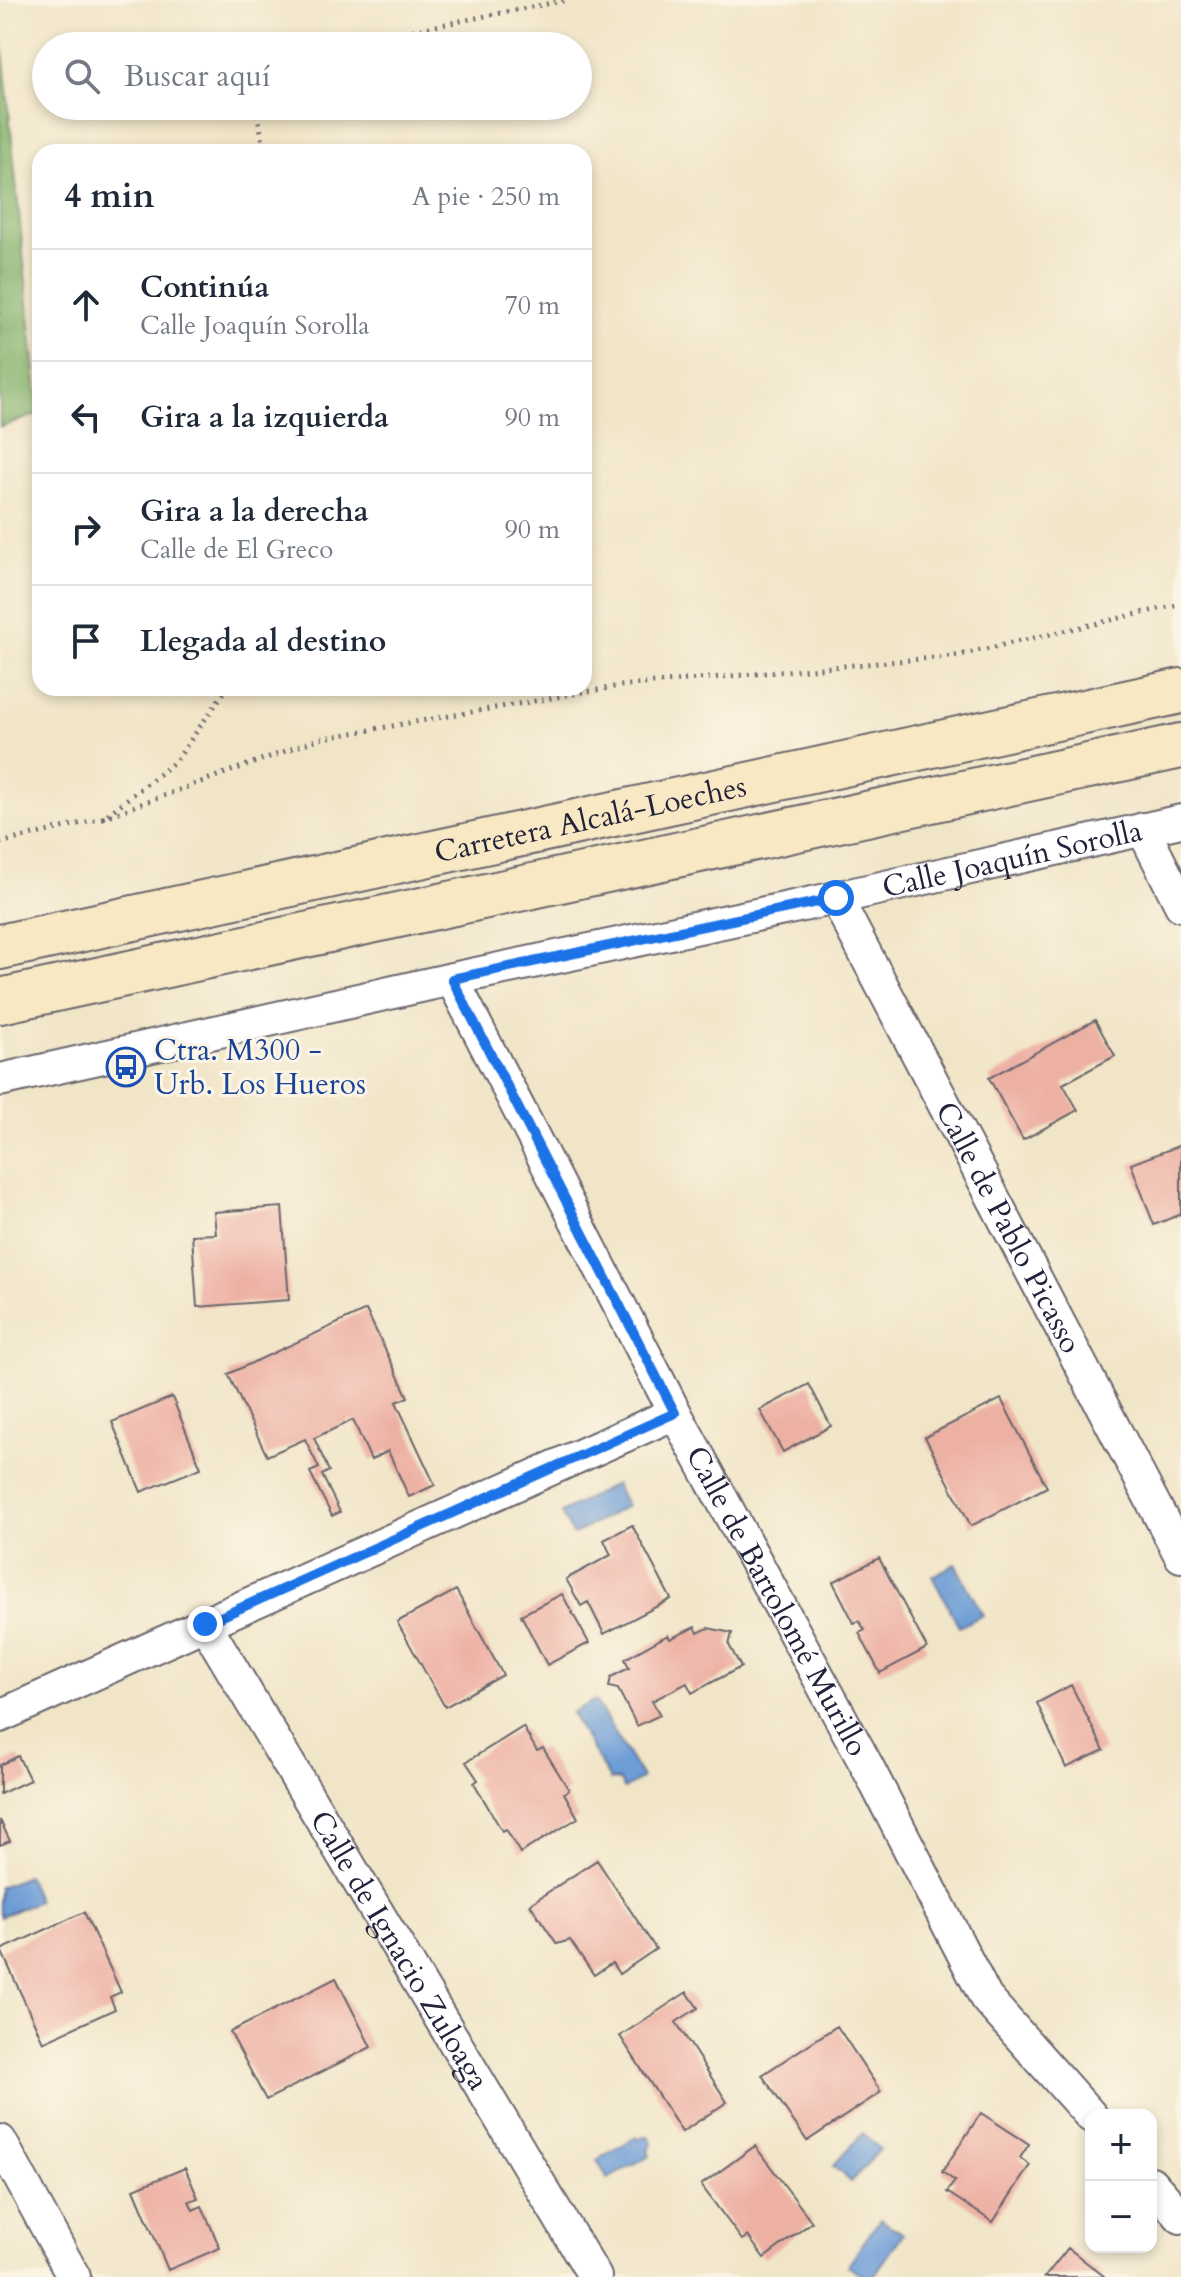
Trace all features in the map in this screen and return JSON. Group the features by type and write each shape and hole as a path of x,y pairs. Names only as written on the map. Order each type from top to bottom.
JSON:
{"main road":[{"name":"Carretera Alcalá-Loeches","path":"0,947 1181,691"},
{"name":"Carretera Alcalá-Loeches","path":"0,1001 1181,746"}],"street":[{"name":"Calle Joaquín Sorolla","path":"0,1080 1181,821"},
{"path":"1143,829 1181,905"},
{"name":"Calle de Pablo Picasso","path":"836,898 1181,1556"},
{"name":"Calle de Bartolomé Murillo","path":"452,979 675,1413 868,1768 986,1998 1085,2109"},
{"path":"0,1716 675,1413"},
{"name":"Calle de Ignacio Zuloaga","path":"205,1624 595,2277"},
{"path":"0,2141 74,2277"},
{"path":"1157,2190 1181,2217"}],"path":[{"path":"405,32 567,0"},
{"path":"259,120 263,144"},
{"path":"592,691 955,656 1181,604"},
{"path":"103,818 176,761 221,696"},
{"path":"0,843 103,818 318,739 563,696"}],"green space":[{"path":"0,20 32,343 32,416 0,427"}],"water":[{"path":"615,1484 627,1506 573,1535 561,1513"},
{"path":"955,1564 983,1615 959,1627 932,1576"},
{"path":"595,1700 642,1778 624,1789 620,1781 610,1780 571,1713"},
{"path":"27,1876 38,1901 0,1917 0,1887"},
{"path":"863,2133 880,2149 851,2182 833,2166"},
{"path":"645,2136 652,2142 648,2150 650,2155 608,2179 597,2160 636,2137 638,2140"},
{"path":"880,2219 903,2234 873,2277 864,2277 847,2266"}],"building":[{"path":"1095,1020 1115,1056 1063,1084 1078,1110 1023,1140 989,1078"},
{"path":"1181,1145 1181,1214 1154,1225 1131,1164"},
{"path":"282,1207 289,1300 197,1307 192,1235 216,1234 214,1212"},
{"path":"366,1310 408,1397 396,1402 435,1485 409,1497 388,1451 371,1460 353,1420 314,1438 329,1471 322,1475 340,1512 332,1516 310,1472 319,1468 305,1439 267,1456 228,1374"},
{"path":"809,1384 831,1426 783,1452 760,1410"},
{"path":"172,1397 201,1468 141,1492 112,1422"},
{"path":"1001,1399 1047,1487 971,1526 925,1437"},
{"path":"632,1525 671,1599 604,1634 588,1602 581,1606 566,1579 611,1555 604,1540"},
{"path":"879,1558 927,1648 880,1673 859,1633 865,1630 859,1621 854,1623 833,1582"},
{"path":"456,1590 503,1675 445,1707 397,1622"},
{"path":"562,1594 589,1643 547,1665 521,1615"},
{"path":"695,1627 698,1633 708,1628 732,1633 729,1645 741,1667 692,1693 687,1683 652,1701 660,1715 637,1726 618,1689 609,1687 611,1677 629,1668 625,1659 668,1635 670,1639"},
{"path":"1071,1685 1104,1750 1066,1768 1037,1703"},
{"path":"523,1727 537,1751 543,1748 569,1790 564,1793 578,1818 520,1853 506,1829 502,1831 474,1783 478,1780 466,1762"},
{"path":"18,1756 30,1780 0,1794 0,1765"},
{"path":"0,1820 10,1841 0,1845"},
{"path":"597,1860 656,1949 619,1974 612,1963 594,1975 570,1940 557,1944 530,1904"},
{"path":"84,1912 121,1992 110,1997 115,2009 43,2042 1,1950"},
{"path":"336,1978 371,2047 266,2100 230,2032"},
{"path":"687,1992 698,2008 676,2022 727,2102 682,2132 620,2036"},
{"path":"837,2026 881,2092 807,2141 762,2075"},
{"path":"981,2113 1029,2144 1020,2158 1030,2165 993,2222 947,2192 955,2181 942,2172"},
{"path":"755,2146 812,2222 764,2258 748,2236 742,2240 701,2185"},
{"path":"185,2168 198,2198 189,2201 193,2210 202,2206 220,2248 168,2270 134,2189"},
{"path":"1068,2248 1105,2277 1045,2277"}],"place":[{"name":"Ctra. M300 - Urb. Los Hueros","path":"126,1067"}],"route":[{"path":"205,1624 675,1413 452,979 836,898"}]}
